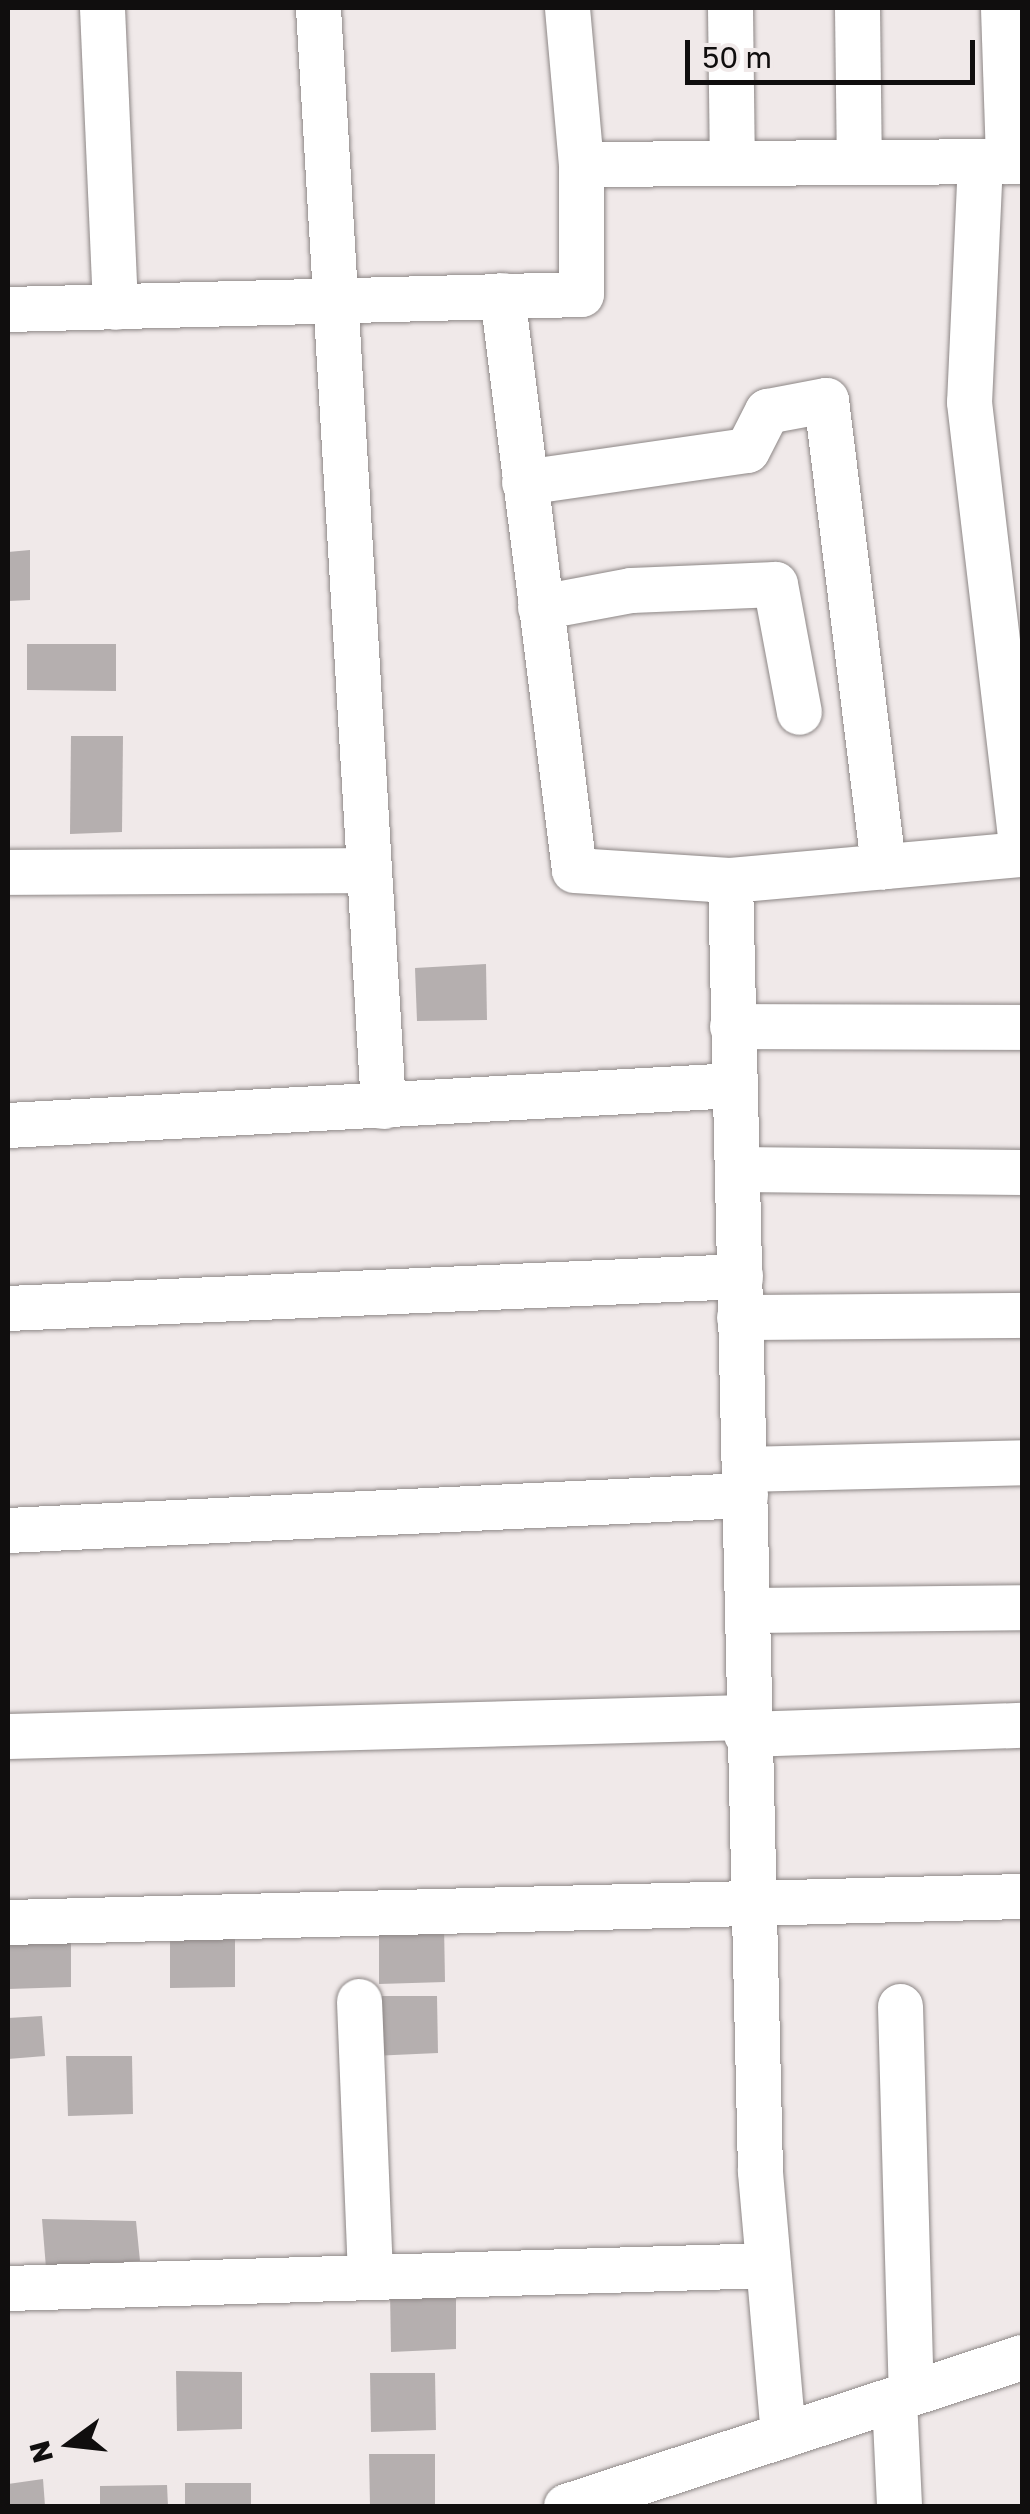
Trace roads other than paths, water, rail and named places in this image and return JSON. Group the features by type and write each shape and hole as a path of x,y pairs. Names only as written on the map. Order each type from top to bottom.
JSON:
{"street":[{"path":"102,8 114,307"},
{"path":"318,8 332,300 383,1106"},
{"path":"8,309 581,294 581,164 567,8"},
{"path":"730,8 732,163"},
{"path":"857,8 859,162"},
{"path":"502,294 574,870 730,880 1022,853 969,402 1004,161 1004,8"},
{"path":"581,164 1004,161"},
{"path":"524,482 747,450 767,411 826,400 832,407 884,867"},
{"path":"540,607 631,590 775,584 798,712"},
{"path":"8,872 368,870"},
{"path":"730,880 748,1610 746,1726 768,2265 783,2435"},
{"path":"732,1026 1022,1027"},
{"path":"8,1124 734,1084"},
{"path":"737,1169 1022,1172"},
{"path":"8,1308 739,1296 1022,1315"},
{"path":"8,1530 1022,1462"},
{"path":"748,1610 1022,1607"},
{"path":"8,1736 1022,1725"},
{"path":"8,1922 754,1896 1022,1896"},
{"path":"359,2001 370,2277"},
{"path":"899,2506 900,2006"},
{"path":"8,2288 768,2265"},
{"path":"566,2506 1022,2356"}]}
